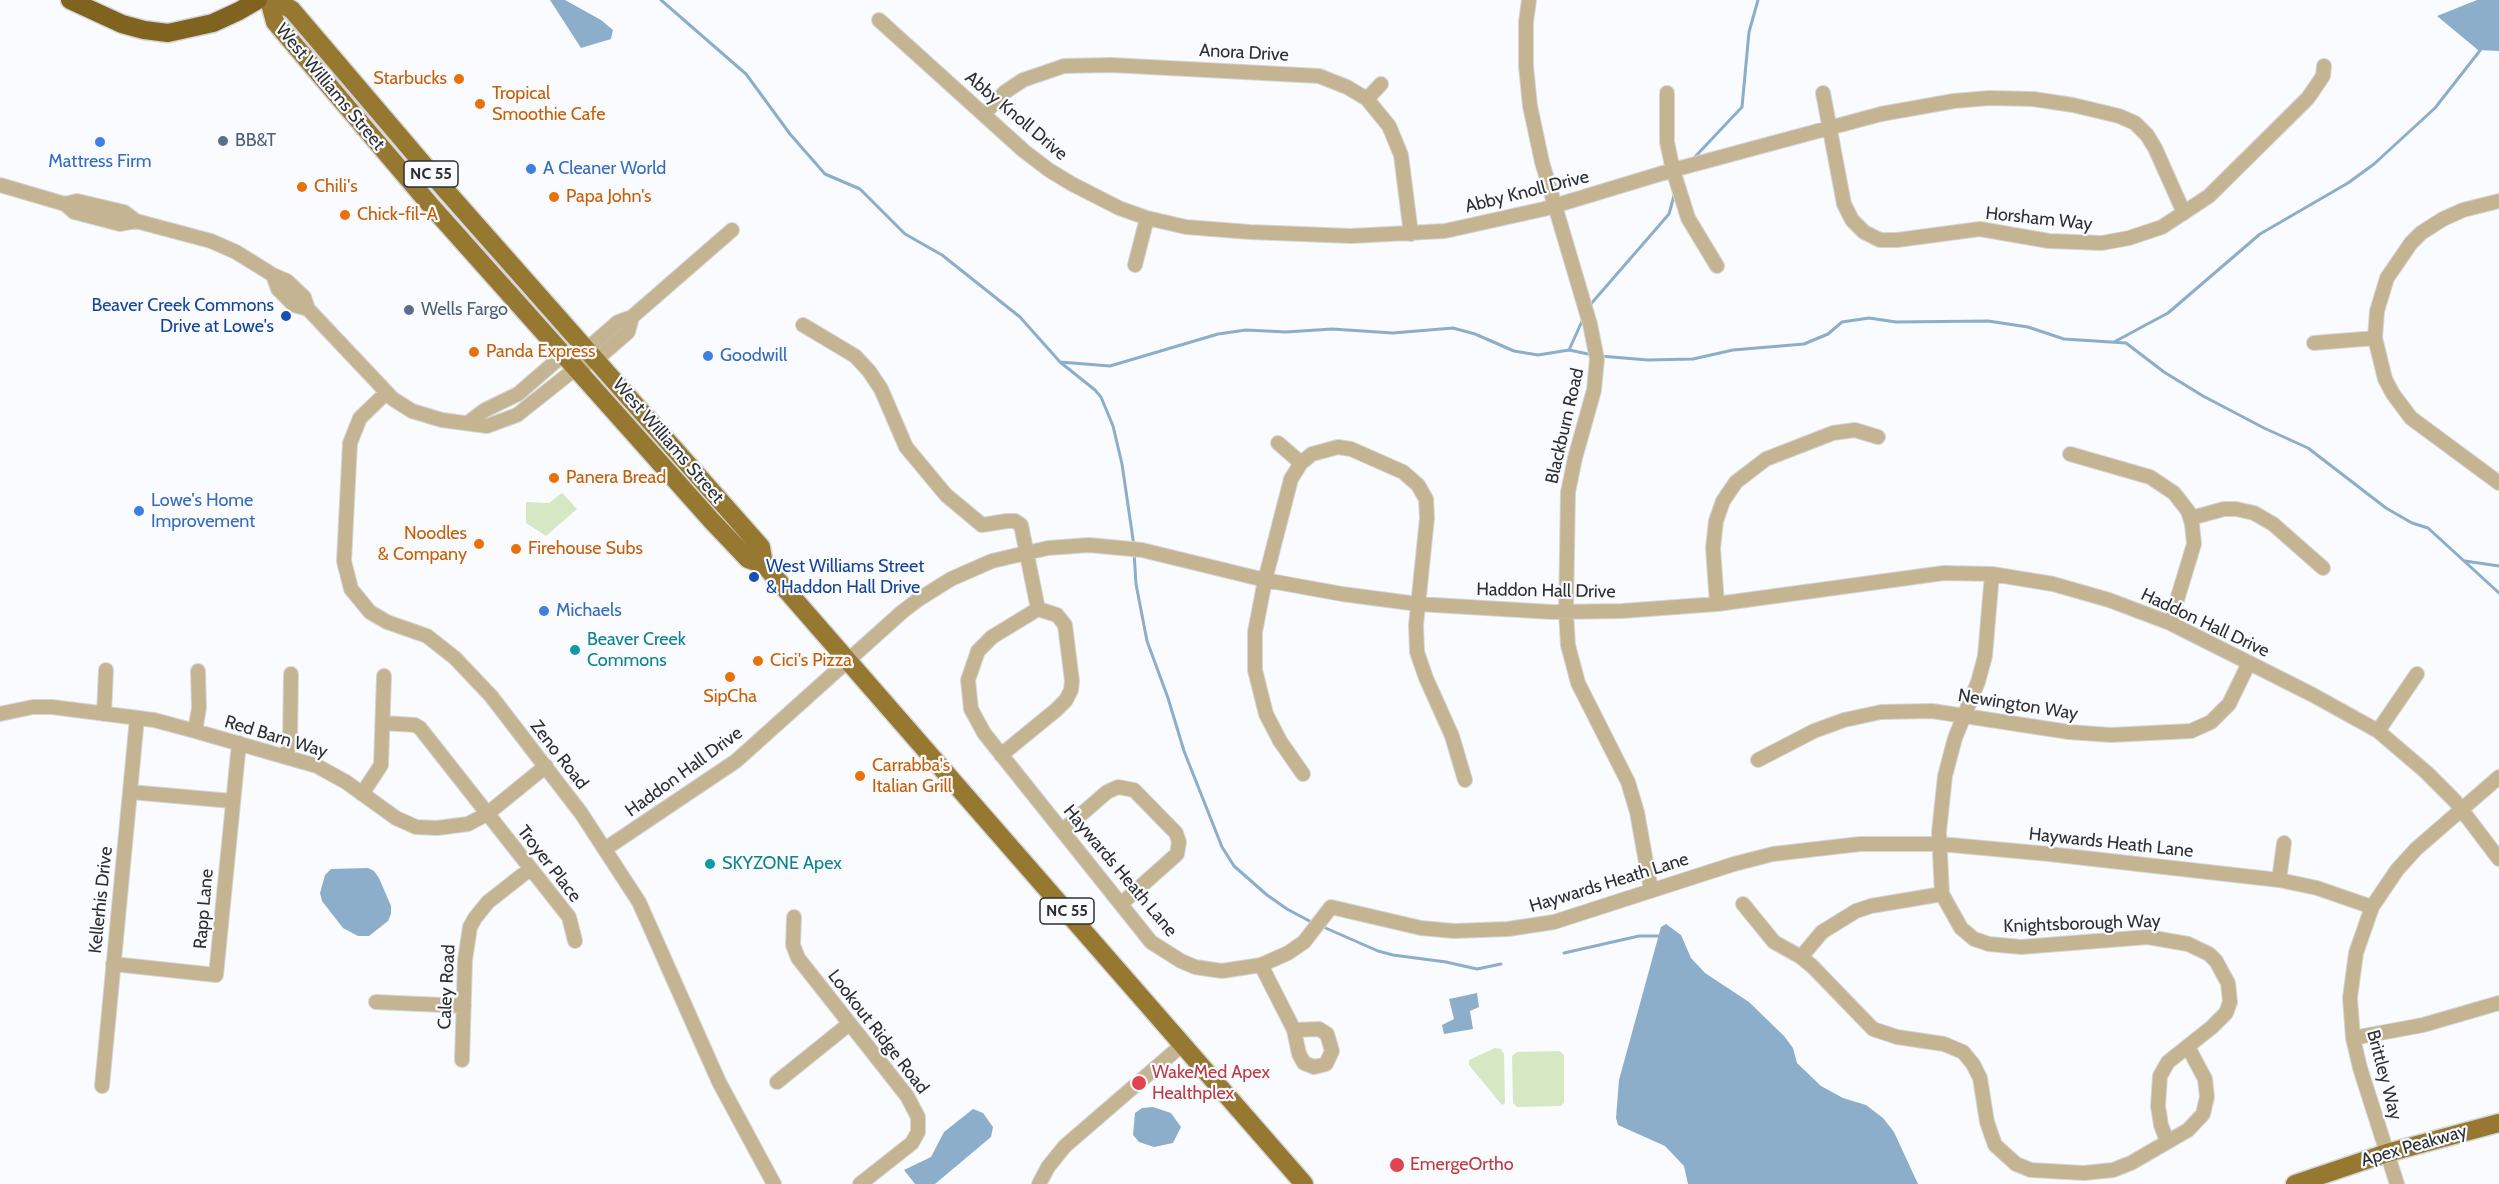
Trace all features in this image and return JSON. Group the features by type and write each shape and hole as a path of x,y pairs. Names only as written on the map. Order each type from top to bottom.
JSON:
{"highway":[{"path":"70,0 122,24 168,33 190,30 213,23 239,12 258,0"}],"main road":[{"name":"West Williams Street","path":"269,0 274,22 432,207 748,559 764,565 1304,1184"},
{"name":"West Williams Street","path":"276,0 292,10 442,186 761,547 764,565"},
{"name":"Apex Peakway","path":"2295,1184 2387,1153 2499,1123"}],"street":[{"name":"Blackburn Road","path":"1529,0 1526,22 1526,66 1530,106 1542,162 1590,324 1597,359 1594,390 1568,492 1566,612 1568,645 1574,672 1628,782 1637,812 1652,890"},
{"name":"Abby Knoll Drive","path":"879,21 1024,151 1072,184 1119,208 1148,218 1186,226 1240,232 1351,236 1411,234 1486,223 1556,206 1673,170 1881,114 1954,101 1989,98 2033,99 2092,109 2119,116 2134,123 2147,135 2184,213"},
{"name":"Anora Drive","path":"984,114 1005,92 1023,80 1050,69 1079,64 1303,73 1333,80 1367,99 1389,126 1401,155 1411,234"},
{"name":"Horsham Way","path":"1823,93 1844,204 1852,220 1864,232 1880,240 1897,240 1980,229 2049,241 2102,243 2129,238 2162,227 2209,196 2308,98 2323,76 2324,66"},
{"path":"1367,99 1381,84"},
{"path":"1666,93 1667,142 1673,170 1688,218 1717,266"},
{"path":"0,185 65,204 77,201 123,212 135,221 198,237 224,247 287,281 304,297 308,309 386,393 404,407 421,415 451,422 469,422 485,410 518,394 569,362 592,354 618,322 632,317 732,230"},
{"path":"2499,201 2463,210 2443,219 2421,233 2411,243 2387,278 2377,311 2375,338 2385,379 2411,418 2499,483"},
{"path":"1135,265 1148,218"},
{"path":"802,325 845,349 861,362 881,389 906,447 946,495 982,525 1007,521 1015,521 1021,525 1038,609 1057,615 1065,626 1072,681 1066,700 1001,755"},
{"path":"2314,344 2375,338"},
{"name":"Zeno Road","path":"386,393 360,418 350,443 344,561 351,589 370,612 387,622 427,636 455,658 491,696 581,813 639,902 719,1082 774,1184"},
{"path":"1717,604 1714,534 1721,506 1736,482 1766,459 1833,433 1855,430 1878,437"},
{"path":"1278,443 1301,463"},
{"path":"1303,774 1272,727 1258,685 1254,642 1265,580 1291,478 1301,463 1312,454 1338,447 1351,449 1403,472 1418,485 1426,499 1427,518 1416,641 1420,663 1452,736 1465,780"},
{"path":"2070,453 2160,482 2174,493 2191,518 2193,533 2191,556 2170,623"},
{"path":"2191,518 2224,509 2254,513 2272,524 2323,568"},
{"name":"Haddon Hall Drive","path":"605,849 736,761 902,612 951,579 992,561 1066,546 1126,548 1265,580 1418,604 1566,612 1622,611 1717,604 1922,575 1992,574 2053,584 2109,600 2170,623 2342,710 2378,731 2426,772 2463,810 2499,859"},
{"name":"Knightsborough Way","path":"1992,574 1985,656 1978,682 1955,738 1944,777 1939,832 1942,894 1961,928 1974,939 1989,944 2021,947 2148,937 2176,941 2209,954 2216,961 2225,976 2230,1002 2222,1018 2168,1062 2158,1083 2159,1116 2167,1141"},
{"name":"Haywards Heath Lane","path":"1038,609 992,637 978,651 970,670 967,689 971,709 984,733 1151,942 1180,961 1195,967 1222,971 1262,965 1288,953 1304,942 1331,906 1421,928 1487,931 1554,922 1734,864 1816,847 1893,843 1940,844 2049,854 2279,880 2317,888 2372,907"},
{"name":"Newington Way","path":"1758,760 1814,731 1863,715 1905,711 1932,711 2070,732 2111,735 2191,731 2211,722 2229,704 2249,663"},
{"path":"104,714 106,670"},
{"path":"195,731 199,708 198,670"},
{"path":"286,757 290,740 291,674"},
{"path":"2378,731 2417,674"},
{"path":"363,794 381,765 384,676"},
{"name":"Red Barn Way","path":"0,714 33,706 137,718 195,731 330,772 396,818 416,827 451,827 468,824 487,814 546,766"},
{"name":"Kellerhis Drive","path":"102,1086 137,718"},
{"name":"Troyer Place","path":"383,723 415,724 420,728 569,917 575,941"},
{"name":"Rapp Lane","path":"113,963 216,975 239,743"},
{"name":"Brittley Way","path":"2397,1184 2360,1068 2353,1038 2351,978 2359,941 2372,907 2390,879 2412,854 2499,777"},
{"path":"1062,831 1107,792 1118,787 1134,790 1176,833 1179,842 1178,854 1121,904"},
{"path":"130,792 232,801"},
{"path":"2279,880 2283,843"},
{"name":"Caley Road","path":"462,1060 466,945 474,918 488,902 530,870"},
{"path":"1801,957 1822,932 1856,911 1871,906 1942,894"},
{"path":"1743,904 1774,942 1801,957 1824,976 1873,1029 1897,1037 1944,1044 1964,1052 1977,1070 1989,1133 2004,1155 2016,1164 2031,1170 2100,1178 2197,1122 2207,1102 2205,1079 2188,1047"},
{"name":"Lookout Ridge Road","path":"794,917 793,945 798,958 914,1106 919,1125 915,1138 907,1148 860,1184"},
{"path":"1262,965 1294,1030"},
{"path":"376,1002 464,1006"},
{"path":"2353,1038 2423,1025 2499,1003"},
{"path":"777,1082 849,1024"},
{"path":"1040,1184 1048,1167 1065,1146 1182,1045"}],"green space":[{"path":"562,493 577,509 546,536 526,523 526,502 549,503"},
{"path":"1495,1048 1501,1049 1504,1054 1505,1103 1502,1105 1469,1065 1469,1060"},
{"path":"1559,1051 1564,1055 1564,1102 1561,1106 1517,1107 1513,1103 1512,1056 1517,1052"}],"water":[{"path":"550,0 565,0 601,20 613,30 611,39 581,48"},
{"path":"2477,0 2499,0 2499,51 2478,50 2437,16"},
{"path":"368,868 374,871 379,878 391,906 391,914 388,921 369,936 358,936 343,928 322,901 320,893 325,875 331,869"},
{"path":"1666,924 1681,935 1691,958 1705,973 1749,1002 1784,1036 1793,1048 1797,1063 1821,1086 1843,1098 1866,1105 1883,1118 1894,1132 1918,1184 1688,1184 1684,1166 1665,1146 1618,1125 1616,1118 1619,1080 1661,927"},
{"path":"1477,993 1479,1007 1470,1011 1473,1029 1444,1034 1442,1025 1454,1019 1449,999"},
{"path":"1153,1107 1171,1113 1181,1127 1173,1143 1154,1147 1139,1142 1133,1135 1135,1113 1142,1108"},
{"path":"973,1109 983,1113 993,1127 991,1137 935,1184 915,1184 904,1170 931,1157 944,1132"}],"waterway":[{"path":"661,0 746,74 790,134 825,174 860,189 905,234 942,255 1020,317 1060,362 1095,390 1101,397 1113,426 1122,464 1134,546"},
{"path":"1692,160 1742,107 1749,32 1758,0"},
{"path":"2114,342 2168,313 2260,234 2348,183 2374,164 2435,108 2482,48"},
{"path":"1590,305 1669,214 1675,192"},
{"path":"1600,356 1648,360 1693,359 1733,350 1804,344 1828,334 1842,322 1869,318 1896,322 1988,321 2028,327 2064,339 2126,343 2164,372 2203,396 2308,448 2386,508 2412,523 2428,528 2499,593"},
{"path":"1569,350 1583,319"},
{"path":"1060,362 1110,366 1218,334 1246,330 1286,332 1332,329 1393,333 1453,328 1475,334 1514,351 1538,355 1569,350 1593,355"},
{"path":"1134,552 1136,584 1147,641 1184,751 1222,847 1234,866 1267,895 1315,924"},
{"path":"2465,561 2499,566"},
{"path":"1321,926 1378,951 1393,955 1446,962 1477,969 1501,964"},
{"path":"1564,953 1639,936 1659,936 1661,941"}],"place":[{"name":"Starbucks","path":"459,79"},
{"name":"Tropical Smoothie Cafe","path":"480,104"},
{"name":"BB&T","path":"223,141"},
{"name":"Mattress Firm","path":"100,142"},
{"name":"A Cleaner World","path":"531,169"},
{"name":"Chili's","path":"302,187"},
{"name":"Papa John's","path":"554,197"},
{"name":"Chick-fil-A","path":"345,215"},
{"name":"Wells Fargo","path":"409,310"},
{"name":"Beaver Creek Commons Drive at Lowe's","path":"286,316"},
{"name":"Panda Express","path":"474,352"},
{"name":"Goodwill","path":"708,356"},
{"name":"Panera Bread","path":"554,478"},
{"name":"Lowe's Home Improvement","path":"139,511"},
{"name":"Noodles & Company","path":"479,544"},
{"name":"Firehouse Subs","path":"516,549"},
{"name":"West Williams Street & Haddon Hall Drive","path":"754,577"},
{"name":"Michaels","path":"544,611"},
{"name":"Beaver Creek Commons","path":"575,650"},
{"name":"Cici's Pizza","path":"758,661"},
{"name":"SipCha","path":"730,677"},
{"name":"Carrabba's Italian Grill","path":"860,776"},
{"name":"SKYZONE Apex","path":"710,864"},
{"name":"WakeMed Apex Healthplex","path":"1139,1083"},
{"name":"EmergeOrtho","path":"1397,1165"}]}
